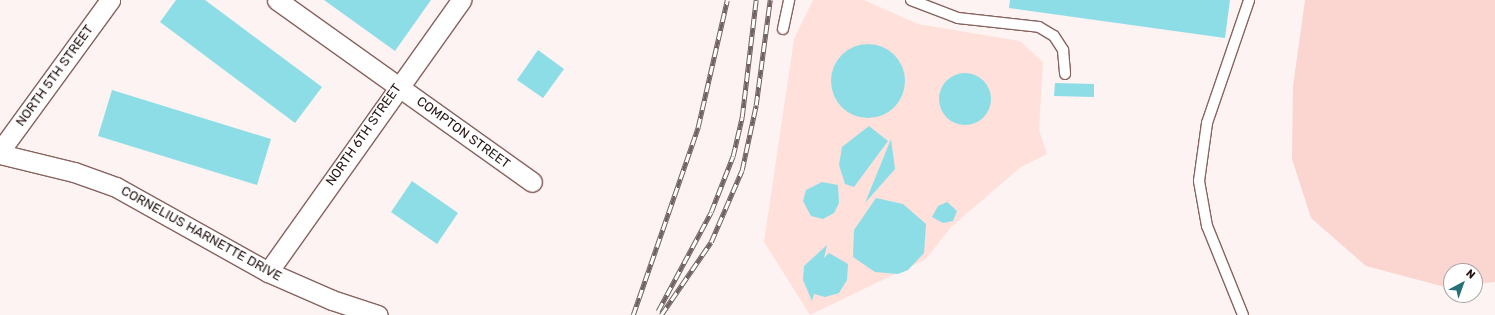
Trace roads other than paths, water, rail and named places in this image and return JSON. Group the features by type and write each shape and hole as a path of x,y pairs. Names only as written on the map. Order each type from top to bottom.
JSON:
{"street":[{"name":"NORTH 5TH STREET","path":"0,153 110,0"},
{"name":"COMPTON STREET","path":"277,0 532,182"},
{"name":"NORTH 6TH STREET","path":"268,272 398,86 462,0"},
{"name":"CORNELIUS HARNETTE DRIVE","path":"0,153 67,170 116,187 268,272 332,300 378,315"}],"lane":[{"path":"783,29 789,0"},
{"path":"911,0 958,18 1039,27 1054,36 1063,50 1065,74"},
{"path":"1243,315 1207,226 1199,182 1207,123 1249,0"}],"railway":[{"path":"633,315 698,127 727,0"},
{"path":"658,311 711,212 733,156 742,117 756,0"},
{"path":"661,315 711,242 742,170 756,105 770,0"}]}
